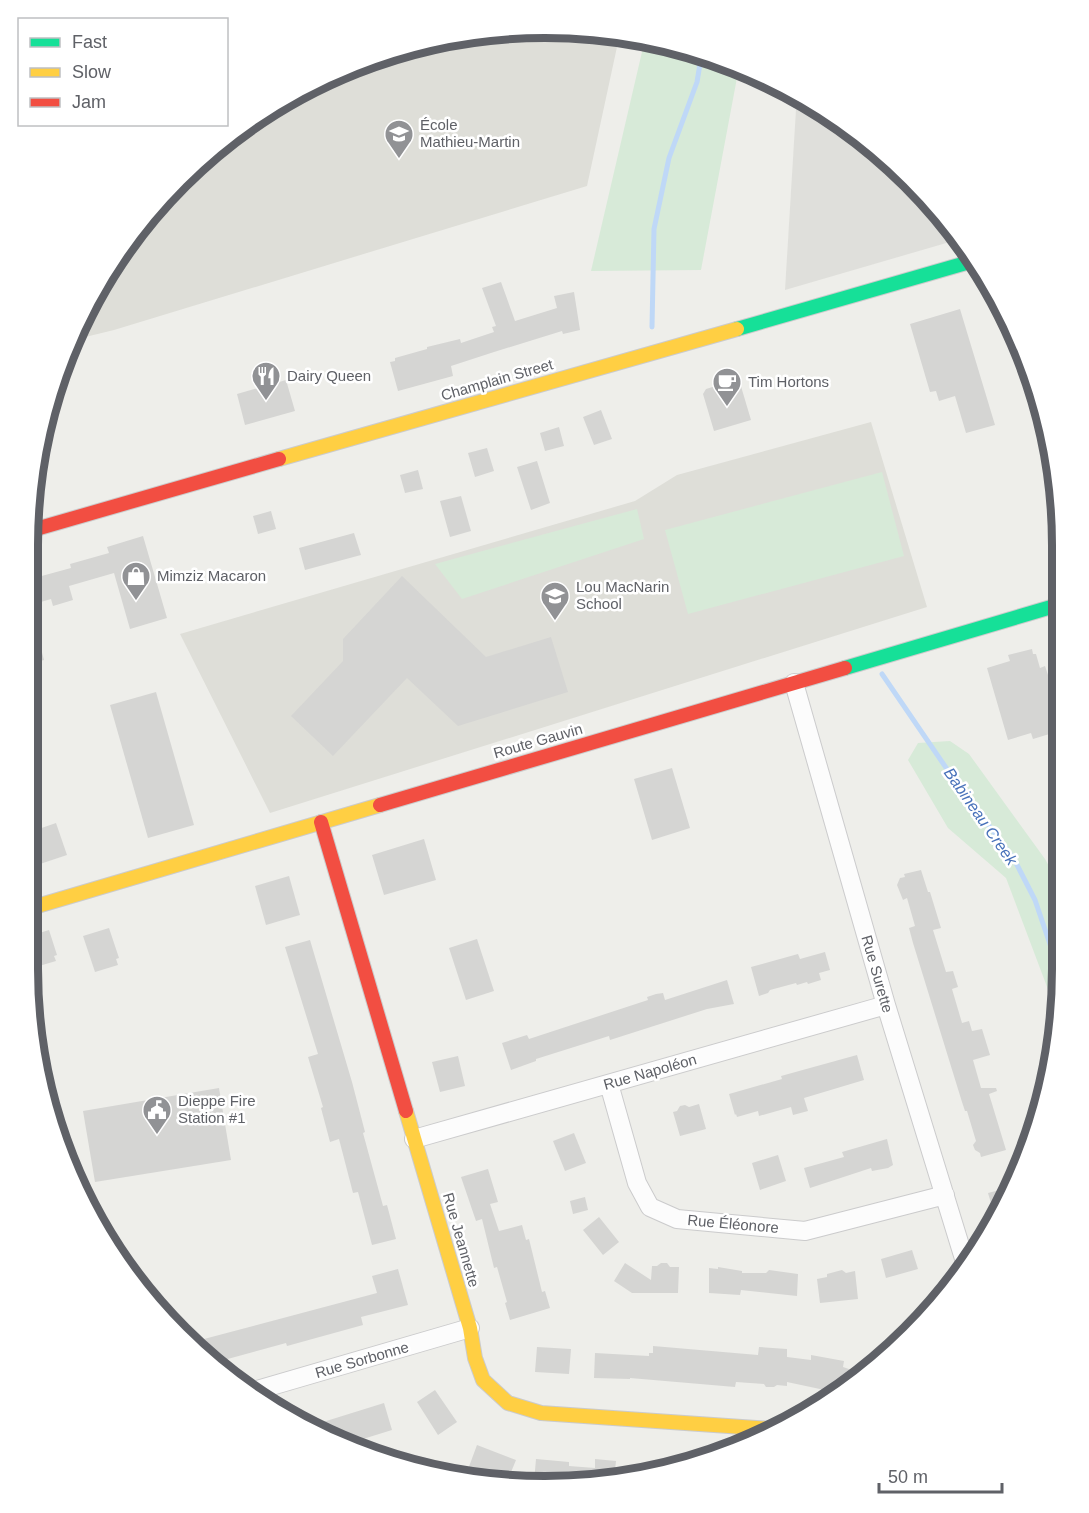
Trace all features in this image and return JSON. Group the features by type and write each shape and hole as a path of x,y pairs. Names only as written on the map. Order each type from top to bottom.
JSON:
{"street":[{"name":"Champlain Street","path":"38,528 966,263"},
{"name":"Route Gauvin","path":"38,906 1052,607"},
{"name":"Rue Surette","path":"794,683 886,1005 963,1254"},
{"name":"Rue Jeannette","path":"321,822 470,1328 475,1358 483,1380 508,1403 541,1413 758,1428"},
{"name":"Rue Napoléon","path":"414,1139 886,1005"},
{"name":"Rue Éléonore","path":"609,1084 637,1183 650,1207 677,1219 805,1231 945,1195"},
{"name":"Rue Sorbonne","path":"261,1389 470,1328"}],"shaded area":[{"name":"École Mathieu-Martin","path":"544,38 618,43 587,186 82,338 105,291 142,236 163,210 210,163 236,142 291,105 350,76 382,64 446,47 478,42"},
{"path":"796,104 853,142 879,163 926,210 951,242 785,290"},
{"name":"Lou MacNarin School","path":"871,422 927,607 270,813 180,634 635,501 677,475"}],"green space":[{"path":"643,47 707,64 737,75 701,270 591,271"},
{"path":"882,472 904,556 688,614 665,530"},
{"path":"637,509 644,539 462,599 435,564"},
{"path":"950,741 969,754 1052,872 1050,996 1006,878 948,828 908,760 918,743"}],"building":[{"path":"501,282 515,321 557,308 554,296 574,292 580,330 563,334 562,331 451,366 453,376 398,391 390,362 395,361 395,358 427,349 427,347 460,339 461,343 494,332 492,327 496,326 482,288"},
{"path":"960,309 995,425 966,433 955,396 939,401 936,391 930,392 910,324"},
{"name":"Dairy Queen","path":"286,380 295,411 245,425 237,394"},
{"name":"Tim Hortons","path":"736,380 740,383 751,420 714,431 703,394 706,389"},
{"path":"601,410 612,439 594,445 583,417"},
{"path":"559,427 564,446 545,451 540,433"},
{"path":"487,448 494,471 475,477 468,453"},
{"path":"537,461 550,503 531,510 517,467"},
{"path":"418,470 423,489 405,493 400,475"},
{"path":"461,496 471,531 450,537 440,501"},
{"path":"271,511 276,529 258,534 253,516"},
{"path":"354,533 361,555 305,570 299,548"},
{"path":"143,536 167,618 130,629 114,573 69,586 73,600 53,606 51,599 38,603 38,577 71,568 70,564 109,553 107,547"},
{"name":"Lou MacNarin School","path":"402,576 486,657 551,637 568,692 458,726 407,678 333,756 291,716 343,661 343,639"},
{"path":"38,641 44,660 38,662"},
{"path":"1032,649 1040,668 1045,666 1052,688 1052,733 1033,739 1031,733 1008,740 987,668 1010,661 1008,655"},
{"path":"156,692 194,825 148,838 110,705"},
{"path":"672,768 690,828 652,840 634,779"},
{"path":"56,823 67,855 38,865 38,829"},
{"path":"424,839 436,880 384,895 372,855"},
{"path":"921,870 941,928 933,930 946,972 953,971 958,987 952,989 962,1023 969,1021 972,1031 982,1029 990,1055 973,1060 981,1088 996,1088 997,1091 989,1094 1006,1150 981,1157 973,1145 976,1141 913,943 909,928 915,926 907,898 903,900 897,885 900,878 905,877 904,874"},
{"path":"289,876 300,915 266,925 255,886"},
{"path":"109,928 119,958 116,959 118,965 95,972 83,936"},
{"path":"49,930 57,955 54,956 56,961 39,966 38,933"},
{"path":"477,939 494,991 466,1000 449,948"},
{"path":"310,940 352,1082 383,1206 387,1205 396,1239 372,1245 358,1192 353,1193 339,1139 330,1142 321,1108 323,1107 308,1057 318,1054 285,947"},
{"path":"825,952 830,970 819,973 821,980 808,984 807,982 797,985 796,983 770,990 759,996 751,967 798,954 800,959"},
{"path":"727,980 734,1004 707,1009 610,1040 609,1036 536,1059 536,1061 511,1070 502,1043 527,1035 529,1039 648,1000 647,997 656,994 663,993 665,1000"},
{"path":"857,1055 864,1080 804,1098 808,1111 793,1115 791,1107 759,1116 758,1111 737,1117 735,1115 729,1094 782,1079 781,1076"},
{"path":"458,1056 465,1086 440,1092 432,1062"},
{"name":"Dieppe Fire Station #1","path":"219,1088 231,1160 95,1182 83,1111"},
{"path":"699,1104 706,1129 680,1136 673,1112 677,1111 680,1106 689,1107"},
{"path":"574,1133 586,1163 565,1171 553,1141"},
{"path":"887,1139 893,1165 872,1171 871,1168 810,1188 804,1168 844,1157 842,1152"},
{"path":"778,1155 786,1181 760,1190 752,1163"},
{"path":"488,1169 498,1202 490,1204 499,1231 522,1225 526,1240 529,1239 542,1292 545,1291 550,1308 510,1320 505,1303 507,1302 497,1267 494,1268 482,1219 476,1221 461,1177"},
{"path":"1001,1190 992,1207 988,1193"},
{"path":"585,1197 588,1210 573,1214 570,1201"},
{"path":"599,1217 619,1242 603,1255 583,1230"},
{"path":"912,1250 918,1269 886,1278 881,1259"},
{"path":"625,1263 651,1280 652,1266 667,1263 670,1267 679,1267 678,1293 632,1293 614,1281"},
{"path":"718,1267 742,1271 742,1273 766,1273 769,1270 798,1274 797,1296 741,1290 740,1295 709,1293 709,1268 718,1269"},
{"path":"398,1269 408,1305 361,1317 363,1325 223,1360 207,1347 204,1339 377,1293 372,1276"},
{"path":"842,1270 846,1273 855,1271 858,1299 820,1303 817,1279"},
{"path":"653,1346 758,1355 759,1347 787,1349 787,1357 811,1360 811,1355 844,1361 843,1367 849,1369 848,1374 826,1390 787,1382 787,1386 766,1387 764,1384 736,1382 735,1387 630,1378 594,1378 595,1353 649,1356 649,1353 653,1353"},
{"path":"537,1347 571,1349 569,1374 535,1372"},
{"path":"435,1390 457,1422 438,1435 417,1402"},
{"path":"384,1403 392,1430 359,1440 320,1423"},
{"path":"477,1445 516,1460 510,1474 468,1469"},
{"path":"536,1459 569,1462 569,1466 595,1468 595,1459 616,1461 615,1470 617,1470 535,1475"}],"waterway":[{"path":"652,327 654,229 669,158 697,82 700,62"},
{"name":"Babineau Creek","path":"882,674 951,775 1014,859 1035,900 1052,950"}],"traffic: fast":[{"path":"737,329 966,263"},
{"path":"845,668 1052,607"}],"traffic: slow":[{"path":"279,459 737,329"},
{"path":"38,906 380,805"},
{"path":"406,1111 470,1328 475,1358 483,1380 508,1403 541,1413 758,1428"}],"traffic: jam":[{"path":"38,528 279,459"},
{"path":"380,805 845,668"},
{"path":"321,822 406,1111"}],"place":[{"name":"École Mathieu-Martin","path":"399,160"},
{"name":"Dairy Queen","path":"266,402"},
{"name":"Tim Hortons","path":"727,408"},
{"name":"Mimziz Macaron","path":"136,602"},
{"name":"Lou MacNarin School","path":"555,622"},
{"name":"Dieppe Fire Station #1","path":"157,1136"}]}
